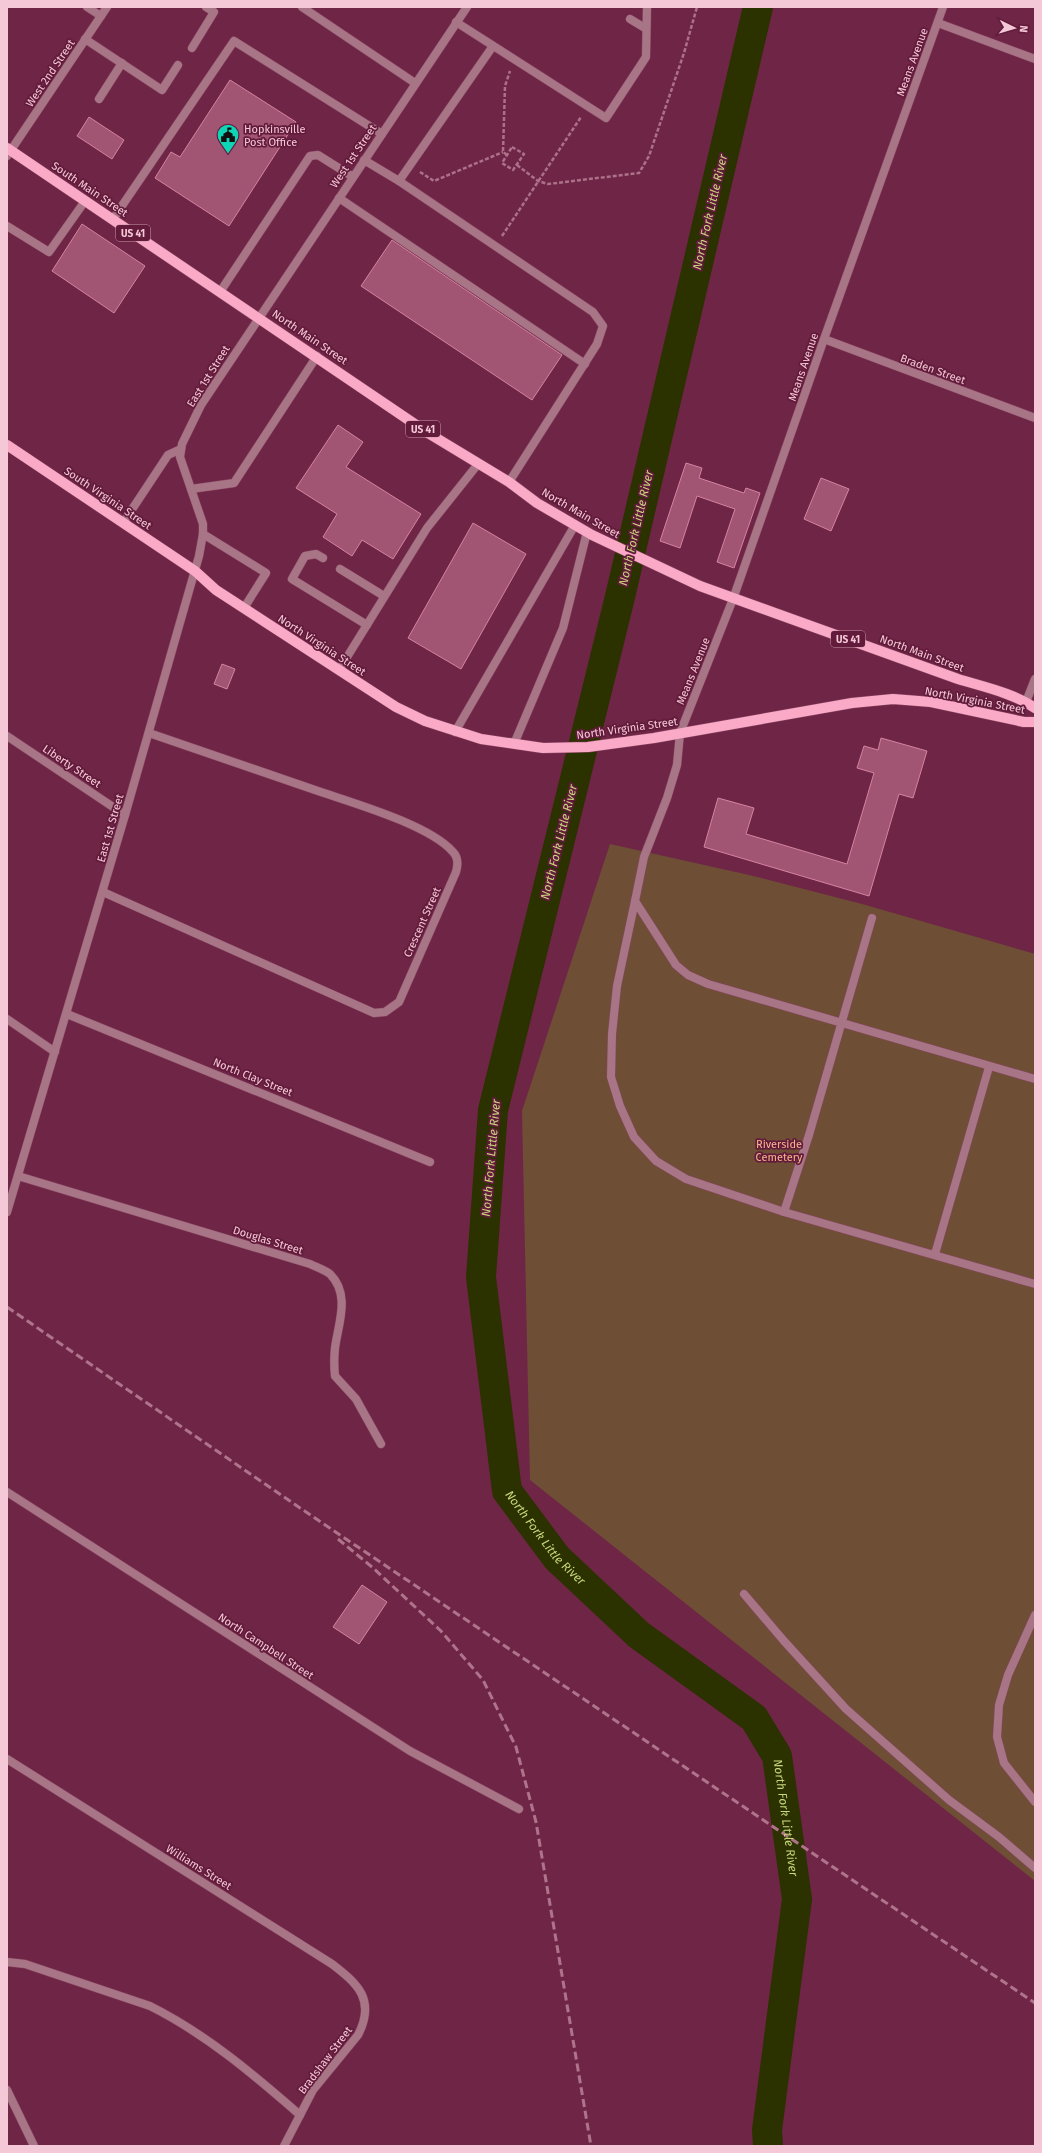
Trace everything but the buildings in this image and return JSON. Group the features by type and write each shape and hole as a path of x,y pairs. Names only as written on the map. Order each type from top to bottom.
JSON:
{"main road":[{"name":"South Main Street","path":"8,152 113,219 258,317"},
{"name":"North Main Street","path":"258,317 428,433 509,482 537,503 589,534 662,569 733,599 1031,705"},
{"name":"South Virginia Street","path":"7,445 195,571"},
{"name":"North Virginia Street","path":"195,571 216,590 396,707 425,721 481,740 543,748 588,747 654,738 852,702 893,699 931,702 1024,722 1035,722"}],"street":[{"path":"87,7 101,16"},
{"name":"West 2nd Street","path":"8,152 107,7"},
{"path":"192,48 214,12 206,7"},
{"path":"302,7 415,83"},
{"name":"West 1st Street","path":"258,317 466,7"},
{"path":"456,22 606,118 646,57 645,28 647,7"},
{"name":"Means Avenue","path":"943,7 733,599 680,733 677,765 667,798 644,857 617,986 612,1034 611,1076 620,1106 634,1137 656,1161 686,1179 784,1212 935,1254 1035,1284"},
{"path":"630,19 645,28"},
{"path":"938,23 1035,59"},
{"path":"85,39 162,90 178,65"},
{"path":"113,219 234,41 382,134"},
{"path":"399,181 493,46"},
{"path":"99,99 122,63"},
{"path":"220,292 310,156 318,155 353,176"},
{"path":"364,160 399,181 593,312 603,326 597,344 509,482"},
{"path":"339,198 584,364"},
{"path":"7,226 49,252 85,201"},
{"name":"East 1st Street","path":"7,1212 103,892 195,571 203,534 202,524 180,457 181,448 201,405 258,317"},
{"name":"Braden Street","path":"824,340 1035,418"},
{"path":"191,488 234,484 317,356"},
{"name":"East 1st Street","path":"123,522 168,455 181,448"},
{"path":"339,670 427,528 478,464"},
{"path":"456,732 574,525"},
{"path":"203,534 266,573 244,608"},
{"path":"514,744 563,628 589,534"},
{"path":"323,558 316,554 305,556 292,579 367,625"},
{"path":"340,569 384,596"},
{"path":"1031,705 1035,679"},
{"name":"Crescent Street","path":"103,892 374,1013 385,1012 399,1002 456,872 457,861 453,851 430,834 378,812 149,733"},
{"name":"Liberty Street","path":"7,736 125,815"},
{"path":"635,901 676,965 688,974 708,984 1035,1079"},
{"path":"784,1212 842,1023 872,918"},
{"name":"North Clay Street","path":"67,1014 430,1162"},
{"path":"7,1019 55,1052"},
{"path":"935,1254 990,1067"},
{"name":"Douglas Street","path":"18,1176 310,1264 329,1274 338,1286 342,1301 342,1318 335,1347 335,1376 356,1399 380,1444"},
{"name":"North Campbell Street","path":"7,1492 410,1751 519,1809"},
{"path":"744,1594 808,1670 846,1709 949,1800 999,1837 1035,1868"},
{"path":"1035,1615 1008,1675 999,1705 997,1738 1004,1764 1035,1802"},
{"name":"Williams Street","path":"7,1759 332,1964 356,1983 363,1998 364,2006"},
{"path":"7,1962 24,1964 150,2006 168,2015 221,2050 300,2116"},
{"name":"Bradshaw Street","path":"284,2146 313,2090 358,2035 363,2025 364,2006"},
{"path":"7,2090 34,2146"}],"path":[{"path":"517,165 538,181 548,184 639,173 649,156 684,53 697,7"},
{"path":"503,152 505,86 513,59"},
{"path":"495,246 588,106"},
{"path":"512,147 524,154 513,170 502,163 507,155 512,147"},
{"path":"503,152 507,155"},
{"path":"408,187 420,172 434,181 503,152"}],"green space":[{"name":"Riverside Cemetery","path":"610,844 749,875 862,904 1035,954 1035,1881 530,1480 522,1111"}],"waterway":[{"name":"North Fork Little River","path":"758,7 619,601 493,1110 481,1277 507,1491 557,1558 639,1635 754,1718 777,1756 797,1899 767,2130 768,2146"}],"railway":[{"path":"7,1307 300,1508 1035,2003"},
{"path":"338,1539 372,1567 441,1631 483,1680 516,1747 536,1822 591,2146"}],"place":[{"name":"Hopkinsville Post Office","path":"228,154"}]}
